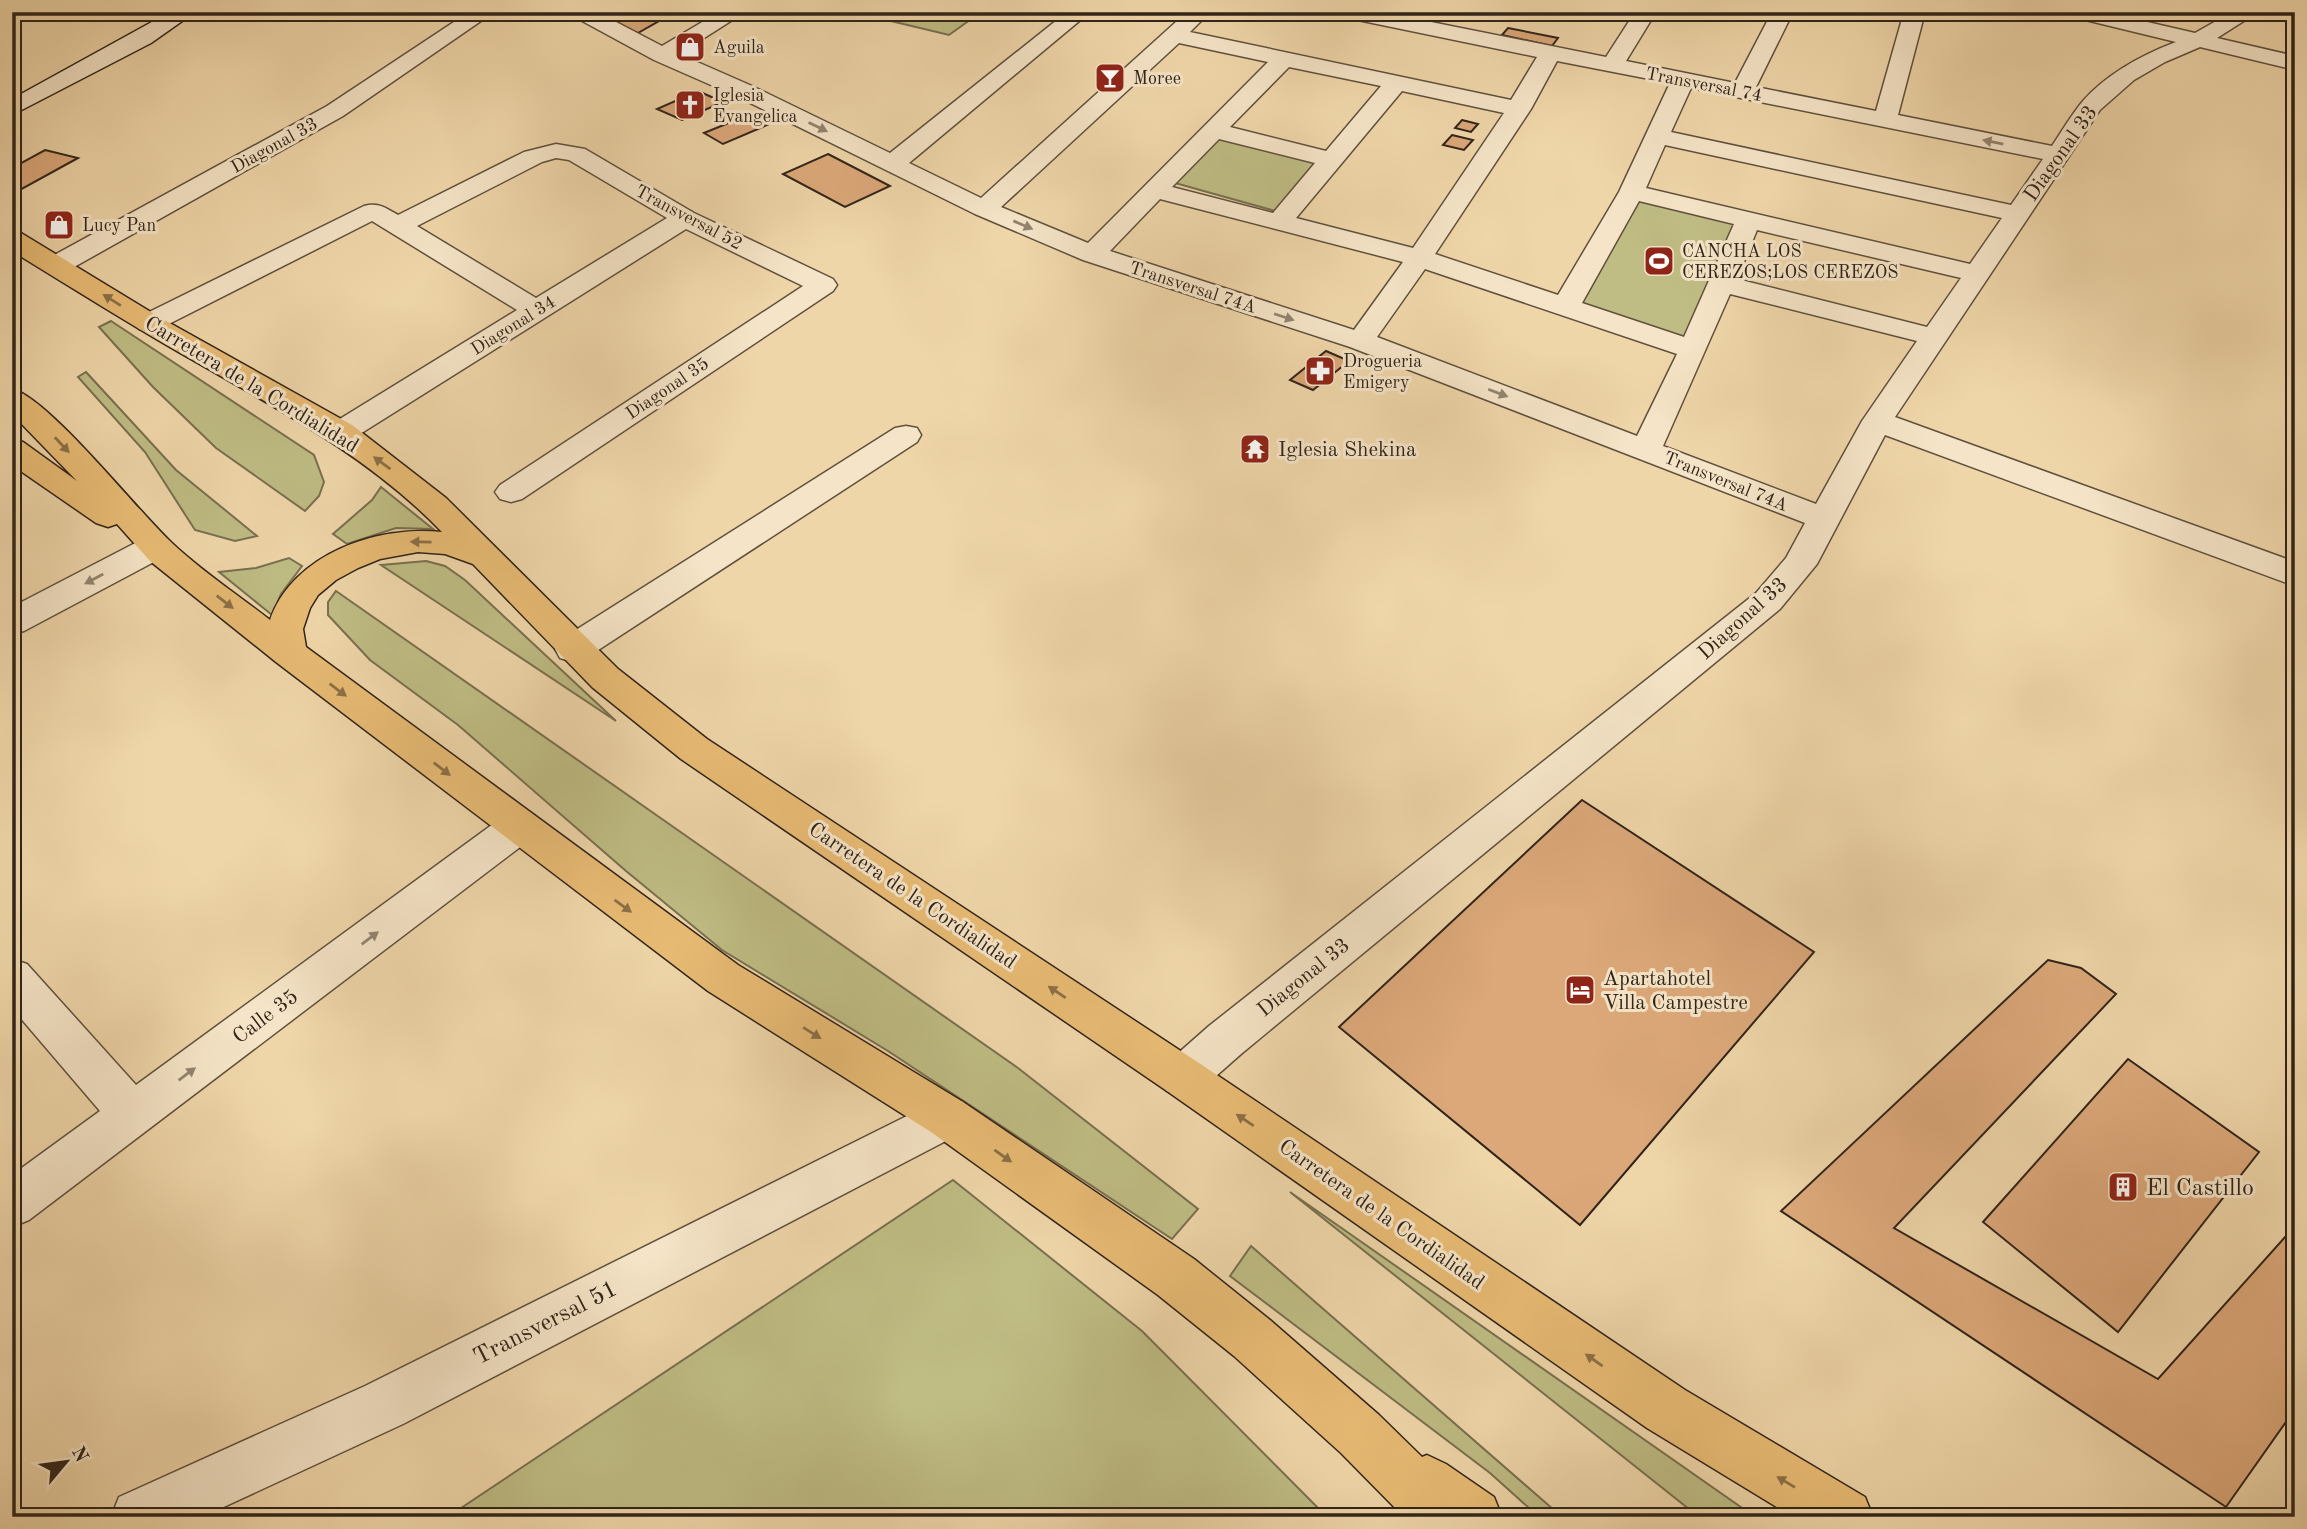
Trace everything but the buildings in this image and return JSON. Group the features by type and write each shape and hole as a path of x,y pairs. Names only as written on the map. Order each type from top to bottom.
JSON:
{"highway":[{"name":"Carretera de la Cordialidad","path":"12,239 149,323 341,432 408,481 487,557 573,649 694,749 1183,1077 1666,1409 1845,1517"},
{"path":"12,398 37,419 159,550"},
{"path":"12,449 37,470 159,550 289,653 518,827 723,978 947,1117 1176,1277 1252,1338 1360,1434 1443,1517"},
{"path":"289,653 285,629 290,608 305,588 343,561 375,548 408,542 439,542 487,557"},
{"path":"1360,1434 1474,1517"}],"street":[{"path":"12,108 143,38 185,12"},
{"name":"Diagonal 33","path":"57,265 335,111 484,12"},
{"path":"662,55 735,12"},
{"path":"892,163 1080,12"},
{"path":"984,209 1200,12"},
{"name":"Transversal 74","path":"1348,12 2060,155"},
{"path":"1612,65 1646,12"},
{"path":"1742,92 1783,12"},
{"path":"1885,120 1915,12"},
{"path":"2076,12 2295,63"},
{"name":"Diagonal 33","path":"1183,1077 1225,1040 1768,601 1800,564 1877,421 2092,105 2126,75 2157,57 2199,40 2248,12"},
{"name":"Transversal 74A","path":"587,14 662,55 744,91 984,209 1092,254 1360,341 1825,520"},
{"path":"1490,41 1506,22"},
{"path":"1176,36 1520,109"},
{"path":"1360,341 1420,258 1520,109 1550,53"},
{"path":"1092,254 1284,59"},
{"path":"1566,306 1632,192 1683,80"},
{"path":"1279,222 1396,83"},
{"path":"1214,130 1332,160"},
{"path":"1656,136 2018,215"},
{"name":"Transversal 52","path":"397,226 533,157 556,151 576,154 685,218 823,285"},
{"path":"1154,190 1420,258 1693,350"},
{"path":"1632,192 1977,274"},
{"path":"149,323 373,211 536,310"},
{"name":"Diagonal 34","path":"341,432 685,218"},
{"path":"1646,449 1693,350 1749,218"},
{"path":"1722,284 1934,337"},
{"name":"Diagonal 35","path":"510,492 823,285"},
{"path":"1877,421 2295,575"},
{"path":"573,649 906,435"},
{"path":"12,622 159,550"},
{"name":"Calle 35","path":"12,1204 518,827"},
{"path":"12,977 132,1114"},
{"name":"Transversal 51","path":"139,1517 384,1405 947,1117"}],"shaded area":[{"path":"876,12 981,12 949,35 870,16"},
{"path":"1219,136 1321,160 1275,211 1175,183"},
{"path":"1634,199 1736,222 1687,343 1574,302"},
{"path":"111,321 314,455 324,482 319,496 305,511 216,448 153,387 99,327"},
{"path":"86,372 176,470 257,536 235,541 195,530 145,452 78,377"},
{"path":"381,487 433,529 396,528 347,544 333,534 372,500"},
{"path":"289,558 302,566 281,594 272,615 219,572 256,568"},
{"path":"426,561 445,566 465,580 616,721 381,565"},
{"path":"336,591 1018,1068 1198,1209 1172,1239 888,1051 722,950 626,871 458,725 370,660 328,615 328,602"},
{"path":"953,1180 1142,1331 1327,1517 435,1517 449,1516"},
{"path":"1290,1192 1755,1517 1699,1517"},
{"path":"1251,1246 1562,1517 1539,1517 1490,1473 1230,1276"}],"place":[{"name":"Aguila","path":"690,47"},
{"name":"Moree","path":"1110,78"},
{"name":"Iglesia Evangelica","path":"690,105"},
{"name":"Lucy Pan","path":"59,225"},
{"name":"CANCHA LOS CEREZOS;LOS CEREZOS","path":"1659,261"},
{"name":"Drogueria Emigery","path":"1320,371"},
{"name":"Iglesia Shekina","path":"1255,449"},
{"name":"Apartahotel Villa Campestre","path":"1580,990"},
{"name":"El Castillo","path":"2123,1187"}]}
